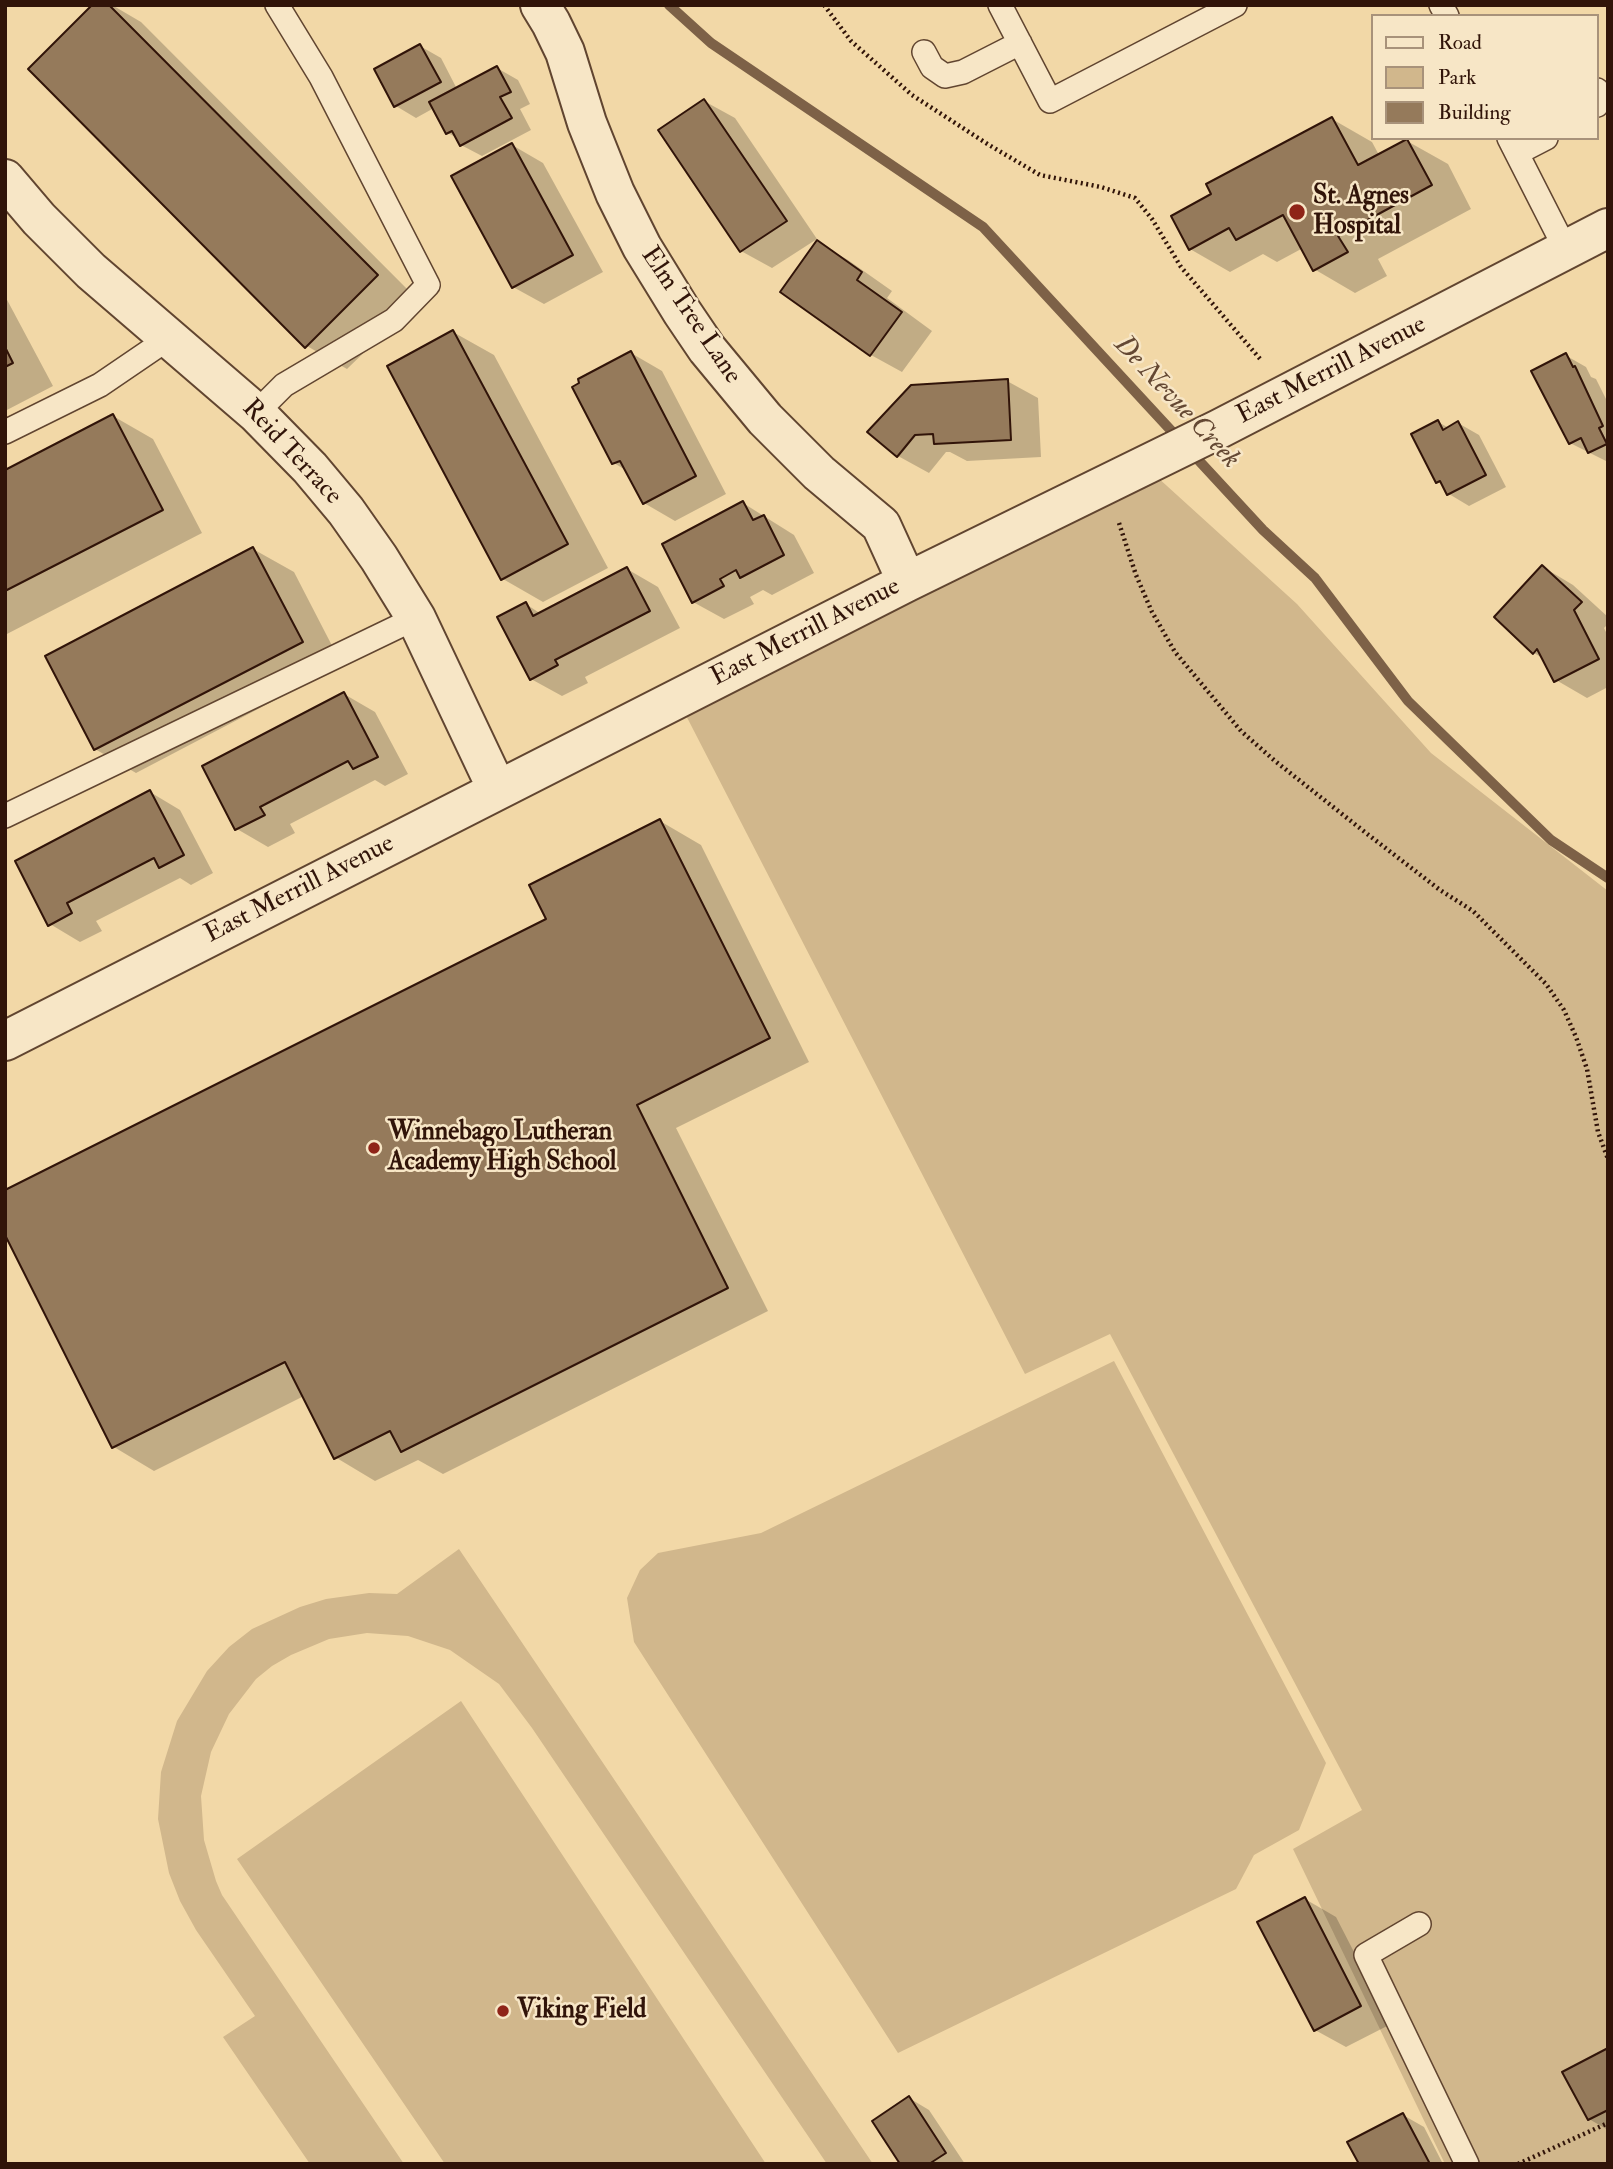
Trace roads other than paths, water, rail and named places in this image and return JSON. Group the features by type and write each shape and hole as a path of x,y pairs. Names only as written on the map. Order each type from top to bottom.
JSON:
{"street":[{"name":"Elm Tree Lane","path":"540,5 565,52 587,123 615,193 642,247 682,312 722,368 772,427 819,473 881,525 907,582"},
{"name":"Reid Terrace","path":"7,185 69,250 256,413 304,461 346,512 379,558 416,618 497,789"},
{"name":"East Merrill Avenue","path":"5,1041 907,582 1279,399 1608,228"}],"lane":[{"path":"256,413 284,385 394,320 428,285 321,78 277,5"},
{"path":"1000,5 1049,101 1235,5"},
{"path":"923,52 932,67 945,76 963,72 1020,43"},
{"path":"1538,140 1513,146 1566,250"},
{"path":"5,432 100,384 169,338"},
{"path":"5,816 416,618"},
{"path":"1419,1924 1366,1955 1467,2164"}],"waterway":[{"name":"De Nevue Creek","path":"669,5 711,43 983,227 1263,530 1315,578 1408,701 1551,840 1608,878"}],"place":[{"name":"St. Agnes Hospital","path":"1297,212"},
{"name":"Winnebago Lutheran Academy High School","path":"374,1148"},
{"name":"Viking Field","path":"503,2011"}]}
